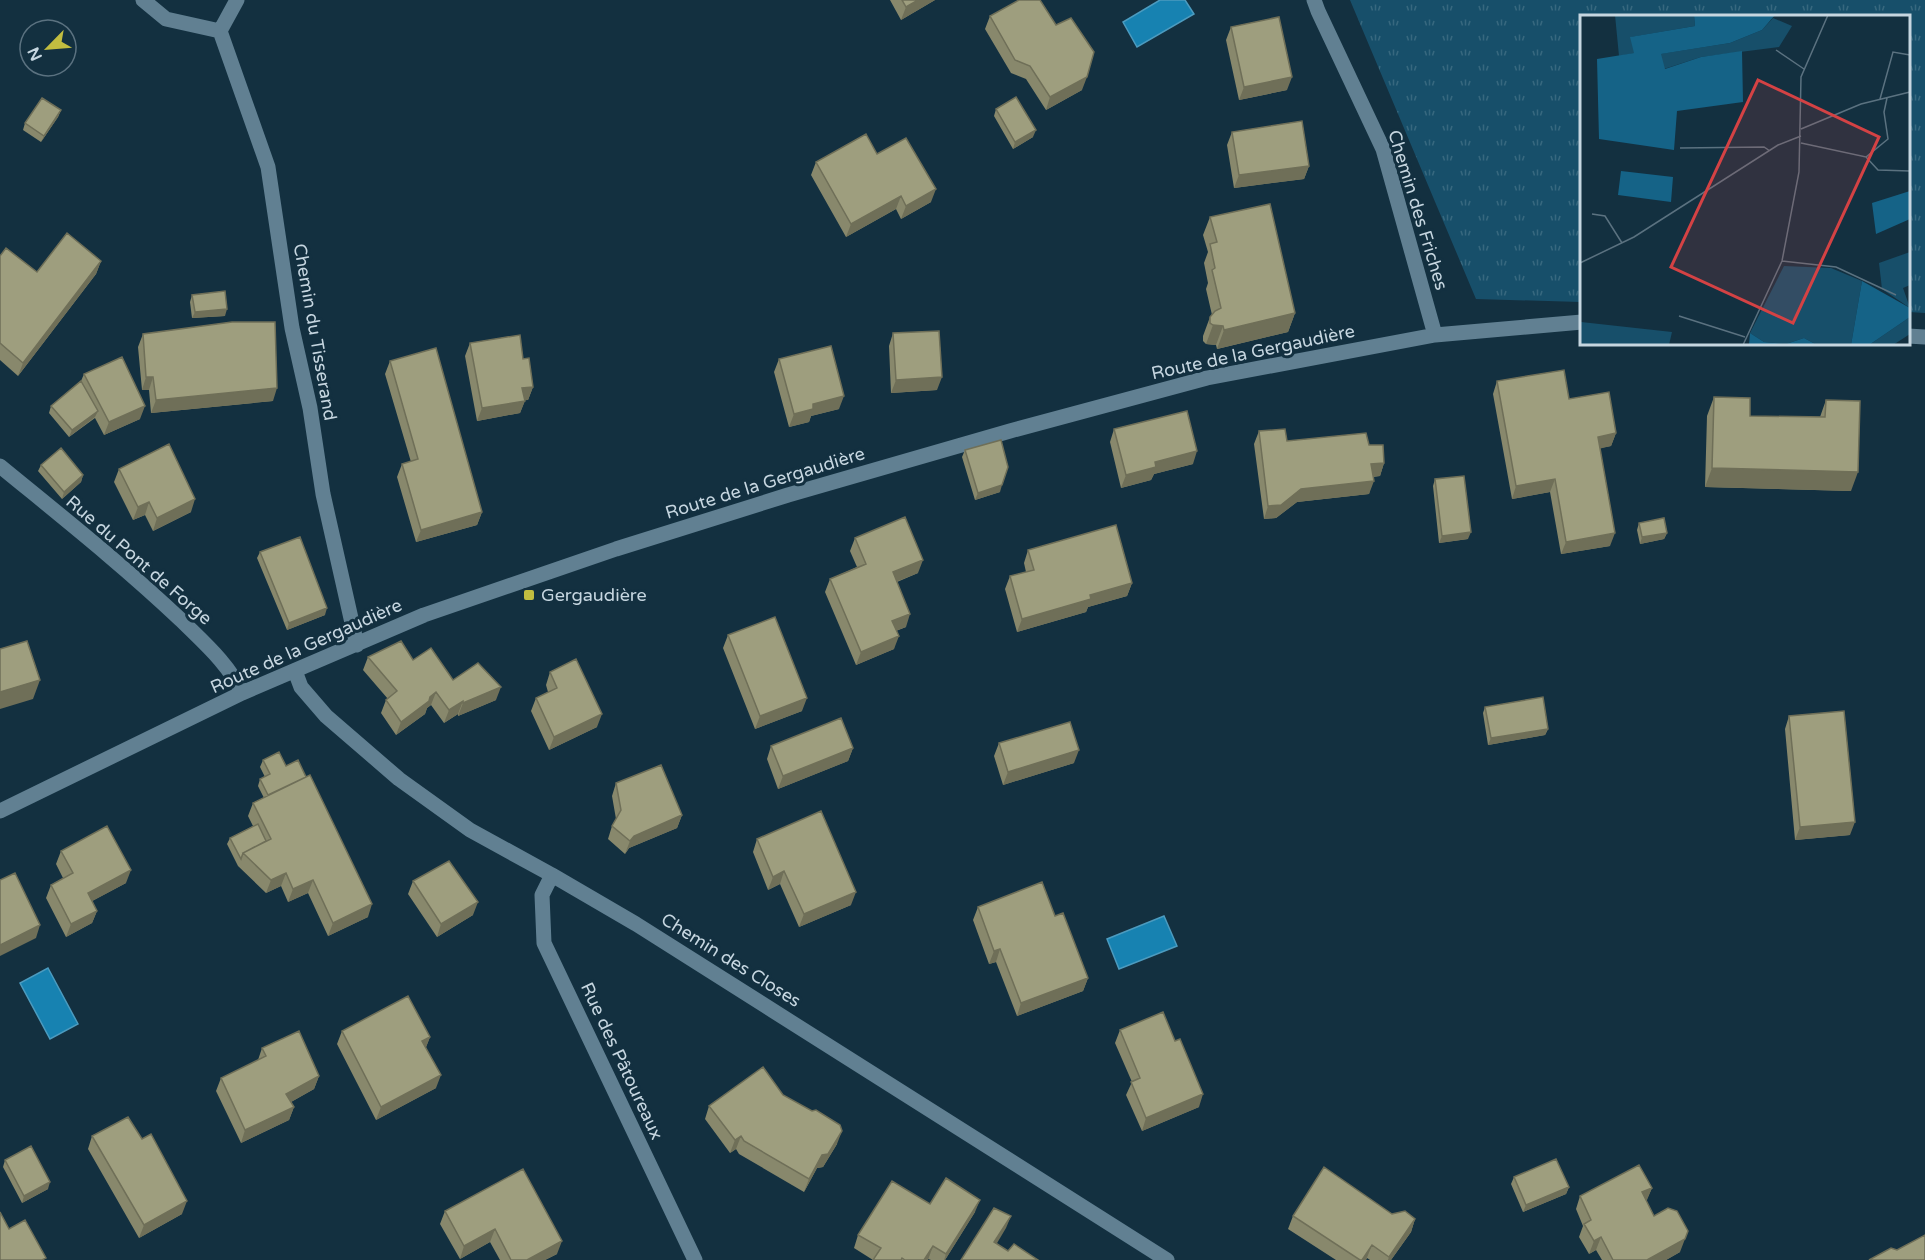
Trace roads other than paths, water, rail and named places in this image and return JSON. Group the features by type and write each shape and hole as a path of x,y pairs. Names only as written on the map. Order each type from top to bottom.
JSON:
{"street":[{"path":"143,0 166,19 220,31 237,0"},
{"name":"Chemin des Friches","path":"1314,0 1383,149 1435,335"},
{"name":"Chemin du Tisserand","path":"220,31 268,167 292,328 309,408 323,494 357,645"},
{"name":"Route de la Gergaudière","path":"0,811 242,693 424,615 616,549 788,495 999,434 1207,378 1435,335 1580,322"},
{"path":"1910,336 1925,337"},
{"name":"Rue du Pont de Forge","path":"0,466 145,586 196,634 235,676 242,693"},
{"name":"Chemin des Closes","path":"295,671 301,687 326,716 399,778 470,830 636,924 1167,1260"},
{"name":"Rue des Pâtoureaux","path":"552,875 542,895 544,943 695,1260"}],"place":[{"name":"Gergaudière","path":"529,595"}]}
